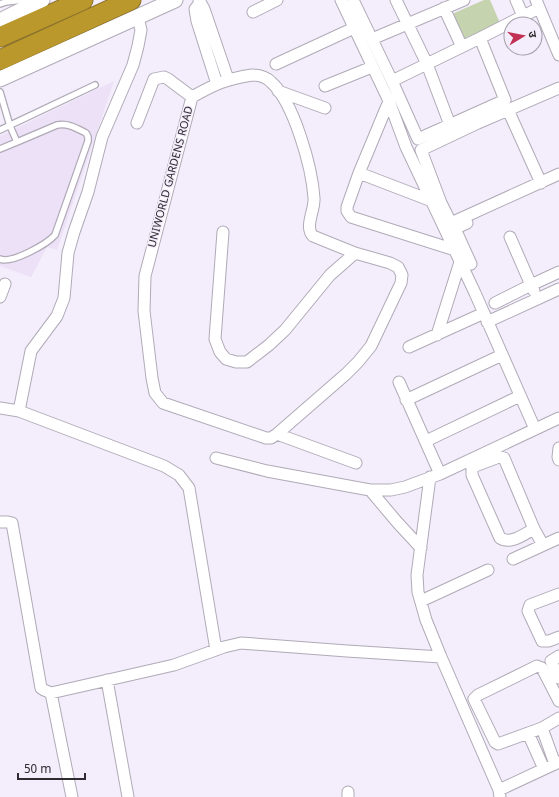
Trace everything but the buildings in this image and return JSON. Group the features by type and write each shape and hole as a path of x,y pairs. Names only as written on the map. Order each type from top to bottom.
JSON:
{"highway":[{"path":"0,37 83,0"},
{"path":"0,60 135,9"}],"main road":[{"path":"0,79 135,9 175,0"},
{"path":"0,20 37,3"}],"street":[{"path":"253,12 277,0"},
{"path":"342,0 389,102 406,147 444,230 455,250 466,263"},
{"path":"353,0 392,80 418,139 505,100 480,38"},
{"path":"396,0 426,64 450,124"},
{"path":"372,39 464,0"},
{"path":"516,0 523,16 537,4 559,55"},
{"path":"199,1 204,9 228,79"},
{"path":"199,1 195,9 197,21 216,84"},
{"path":"444,8 462,47"},
{"path":"19,411 25,386 28,359 31,351 57,316 64,298 68,253 88,192 102,137 133,65 141,30 135,9"},
{"path":"392,80 503,26"},
{"path":"276,64 354,28"},
{"path":"325,86 372,67"},
{"name":"UNIWORLD GARDENS ROAD","path":"252,75 258,75 272,83 289,109 301,136 312,183 314,205 310,232 313,236 354,253 390,263 398,267 402,275 401,283 371,346 346,374 271,438 263,438 163,403 155,394 152,378 144,311 145,276 192,97 216,84 228,79 252,75"},
{"path":"137,123 154,79 164,77 192,97"},
{"path":"278,90 325,108"},
{"path":"558,91 508,110 421,150 441,203 452,223 559,174"},
{"path":"389,102 359,173 347,207 349,214 351,217 455,250"},
{"path":"508,110 541,182"},
{"path":"359,173 432,202"},
{"path":"535,429 485,318 466,263 456,228 559,182"},
{"path":"223,232 215,339 220,352 226,359 236,362 247,362 269,345 285,330 330,275 354,253"},
{"path":"510,237 538,298"},
{"path":"437,335 466,263"},
{"path":"495,302 559,272"},
{"path":"0,297 5,284"},
{"path":"409,347 559,289"},
{"path":"406,400 502,356"},
{"path":"398,382 426,441 435,476 417,575 418,592 426,620 499,794 557,763 542,728"},
{"path":"426,441 520,396"},
{"path":"0,408 19,411 164,466 179,475 189,488 216,650"},
{"path":"216,458 267,471 370,490 391,490 405,487 435,476 559,418"},
{"path":"277,434 356,462"},
{"path":"559,448 559,460"},
{"path":"534,529 510,542 504,541 500,538 472,475 472,468 499,457 504,458 534,529 543,545"},
{"path":"370,490 421,548"},
{"path":"0,522 12,523 41,688 51,693 174,665 232,644 253,643 441,657"},
{"path":"513,558 559,538"},
{"path":"421,601 488,570"},
{"path":"559,594 530,605 528,608 542,641 549,641 559,637"},
{"path":"559,656 551,661 559,678"},
{"path":"559,702 542,668 537,666 475,696 474,699 495,742 500,743 528,734 559,718"},
{"path":"107,680 128,797"},
{"path":"51,693 72,797"},
{"path":"528,734 544,769"}],"lane":[{"path":"0,4 23,0 37,3"},
{"path":"0,130 95,84"},
{"path":"0,92 10,126 17,142"},
{"path":"0,150 62,124 66,124 86,133 88,137 88,141 55,235 46,243 12,260 0,260"}],"shaded area":[{"path":"114,81 57,250 47,247 31,277 0,266 0,136"}],"green space":[{"path":"484,0 490,0 500,23 463,39 452,14"}]}
